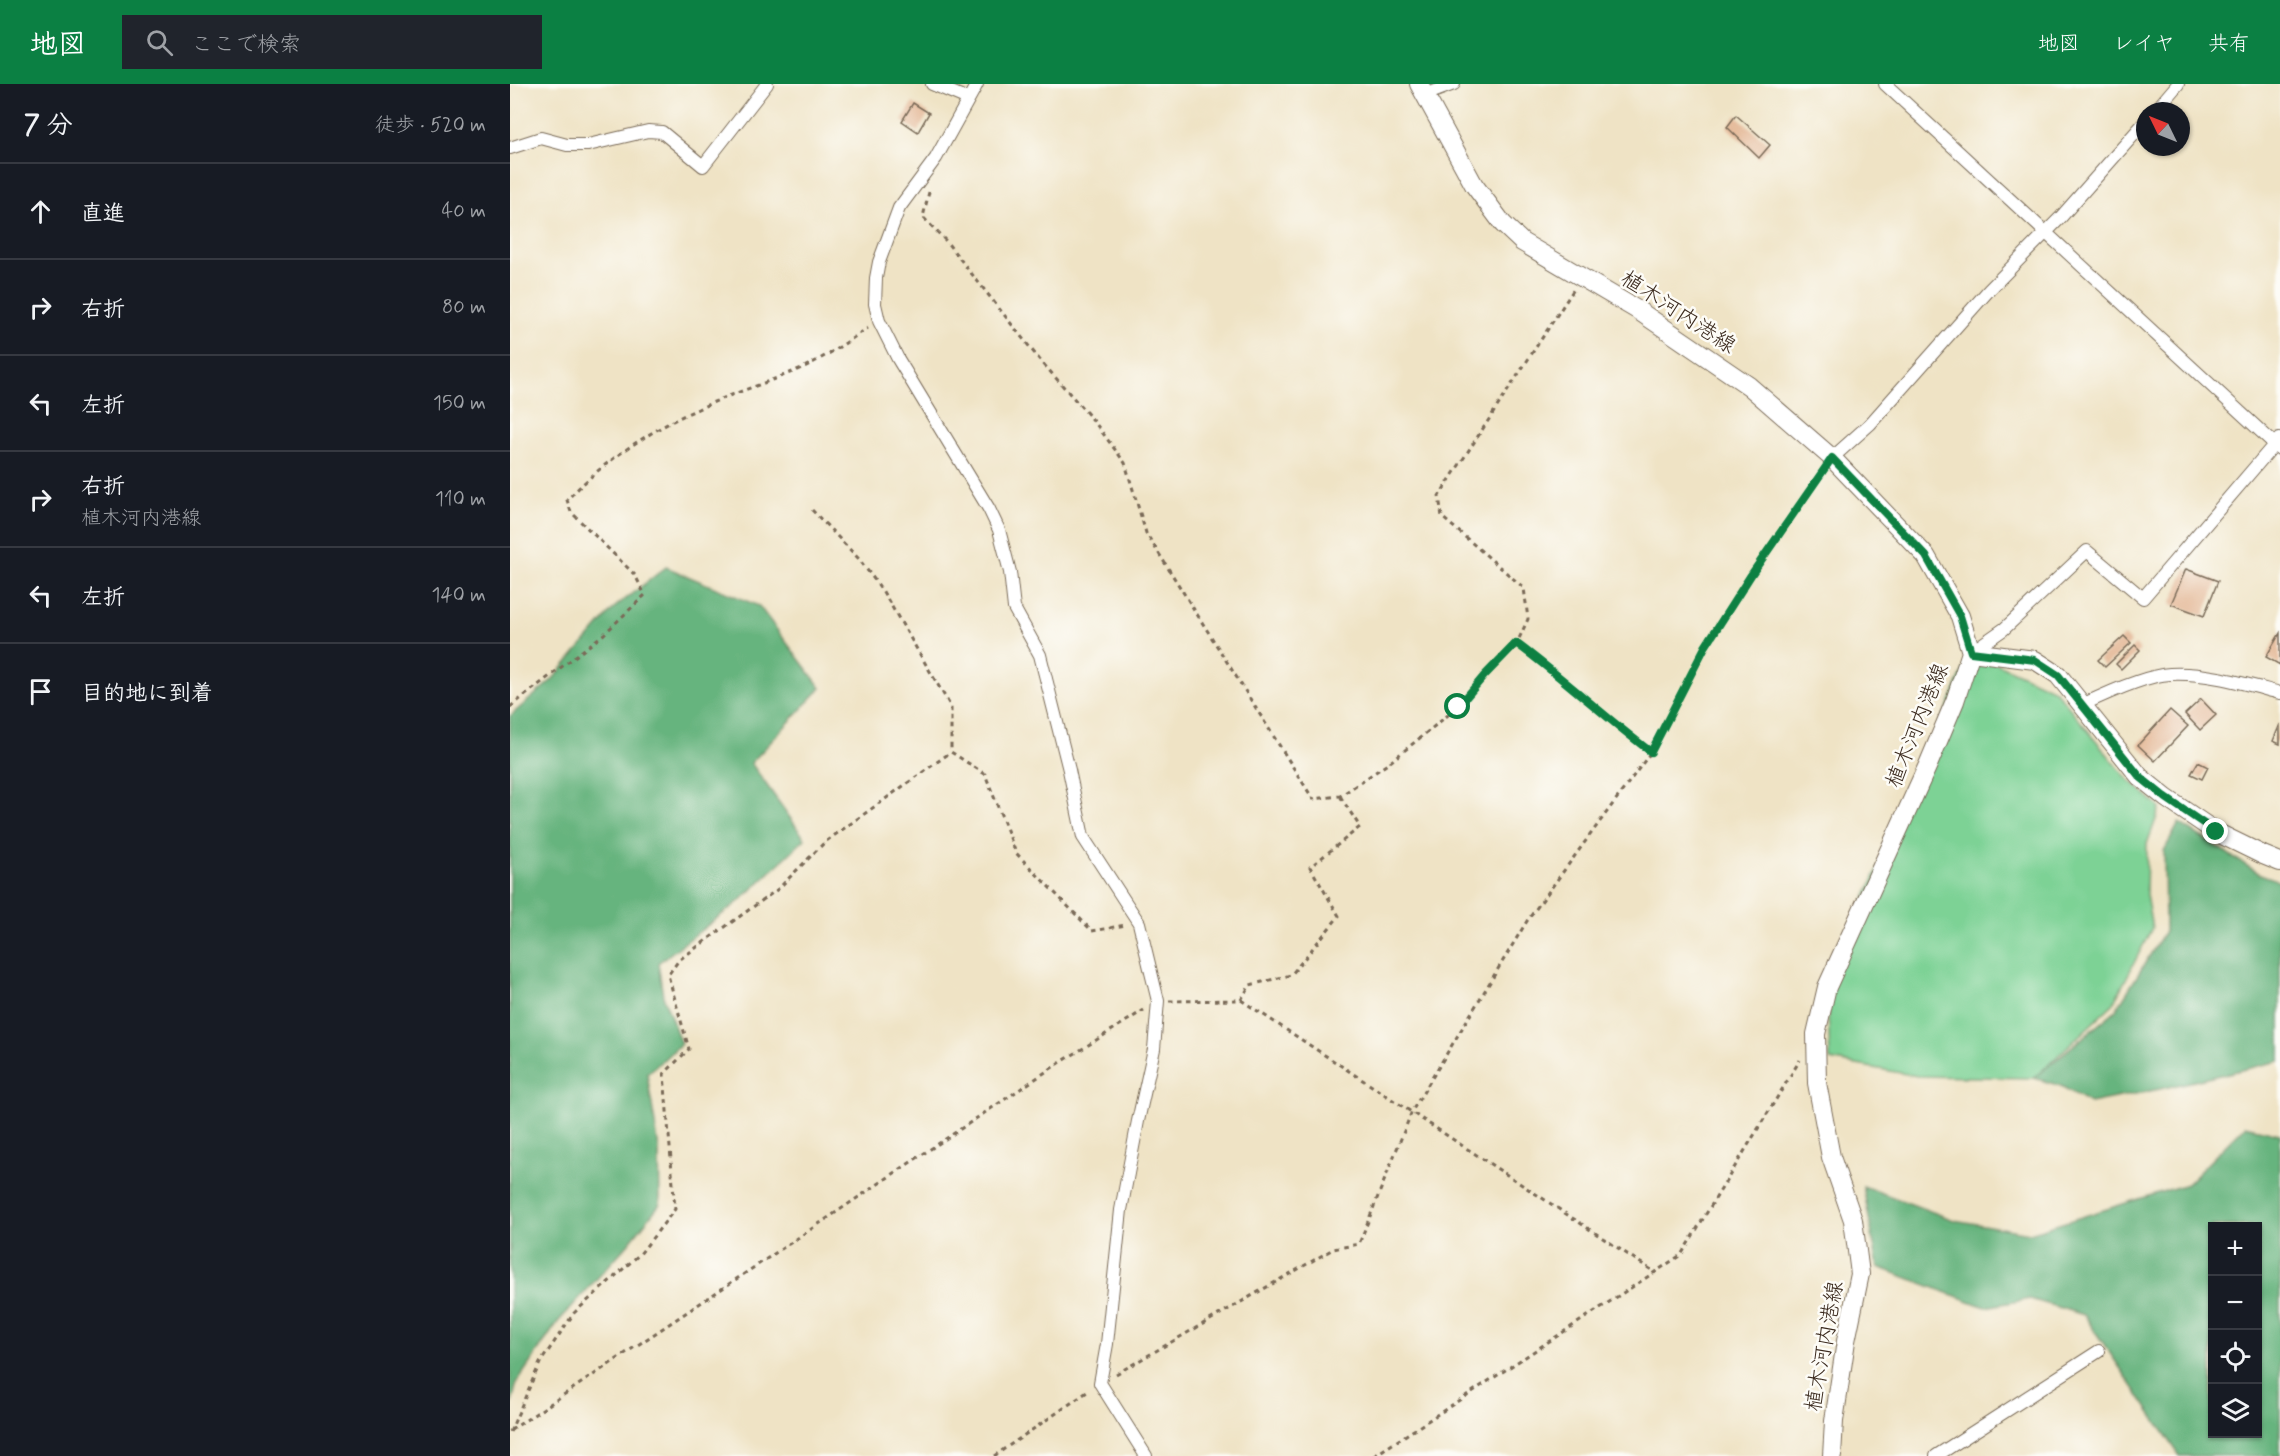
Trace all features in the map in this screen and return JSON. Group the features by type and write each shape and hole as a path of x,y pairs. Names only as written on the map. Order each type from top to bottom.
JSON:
{"main road":[{"name":"植木河内港線","path":"1422,89 1474,185 1503,224 1522,242 1639,311 1749,386 1832,458 1926,556 1960,616 1971,652 1955,701 1928,765 1827,987 1816,1034 1817,1083 1831,1157 1853,1220 1860,1274 1837,1398 1832,1456"},
{"path":"1971,652 2035,660 2058,675 2140,777 2216,832 2280,861"}],"street":[{"path":"510,148 541,138 567,145 588,145 648,131 663,132 703,166 767,84"},
{"path":"932,84 968,99"},
{"path":"977,84 936,158 899,208 876,278 875,304 879,321 898,359 989,509 999,530 1010,572 1014,608 1040,655 1058,720 1083,837 1139,923 1158,1001 1154,1049 1121,1210 1107,1344 1100,1383 1146,1456"},
{"path":"1422,89 1454,84"},
{"path":"1885,84 2278,443 2143,598 2086,551 2004,629 1971,652"},
{"path":"2163,102 2178,84"},
{"path":"1832,458 1870,424 1983,297 2061,217 2136,132"},
{"path":"2082,705 2118,689 2168,674 2202,676 2280,693"},
{"path":"1936,1456 2099,1351"}],"path":[{"path":"930,188 923,217 945,240 1039,359 1093,420 1125,463 1146,533 1313,799 1340,796 1389,762 1458,707 1516,643 1528,619 1524,588 1442,517 1438,496 1581,278"},
{"path":"510,706 604,634 645,595 635,575 571,512 567,500 581,484 648,435 697,409 798,370 829,354 879,321"},
{"path":"994,1456 1100,1383 1333,1249 1359,1244 1412,1111 1527,921 1651,752 1705,647 1751,575 1832,458"},
{"path":"813,510 860,558 882,590 951,706 951,752"},
{"path":"1516,643 1557,673 1618,727 1651,752"},
{"path":"951,752 985,774 1016,853 1092,931 1139,923"},
{"path":"510,1431 540,1362 574,1313 640,1254 675,1209 664,1074 689,1049 668,975 679,960 778,889 825,842 951,752"},
{"path":"1241,999 1251,985 1291,975 1339,916 1310,867 1360,827 1340,796"},
{"path":"510,1431 1047,1071 1158,1001 1241,999 1656,1273"},
{"path":"1374,1456 1681,1255 1816,1034"}],"green space":[{"path":"666,567 759,606 821,688 751,763 805,839 741,900 658,963 663,996 681,1044 647,1074 659,1148 660,1204 629,1243 558,1322 517,1382 510,1411 510,716 552,680 615,607"},
{"path":"1971,652 2055,690 2125,776 2160,808 2147,844 2146,895 2152,928 2113,1004 2034,1078 1917,1076 1830,1060 1827,987"},
{"path":"2179,823 2260,874 2280,881 2280,1061 2090,1103 2061,1086 2034,1078 2116,1010 2165,931 2164,851"},
{"path":"2245,1126 2280,1134 2280,1456 2180,1456 2084,1315 2030,1299 1985,1307 1878,1267 1863,1186 1954,1220 2030,1233 2187,1184"}],"building":[{"path":"913,103 929,113 918,132 902,121"},
{"path":"1736,115 1770,145 1759,158 1727,127"},
{"path":"2186,569 2218,581 2204,616 2171,604"},
{"path":"2280,633 2280,665 2266,657"},
{"path":"2124,636 2131,643 2105,667 2098,660"},
{"path":"2135,645 2140,650 2121,669 2116,664"},
{"path":"2201,699 2216,715 2200,730 2185,714"},
{"path":"2170,710 2188,726 2155,761 2138,745"},
{"path":"2280,724 2280,744 2273,741"},
{"path":"2198,762 2208,767 2202,779 2191,774"}],"route":[{"path":"1458,707 1516,643 1557,673 1618,727 1651,752 1705,647 1751,575 1832,458 1926,556 1960,616 1971,652 2035,660 2058,675 2140,777 2216,832"}]}
